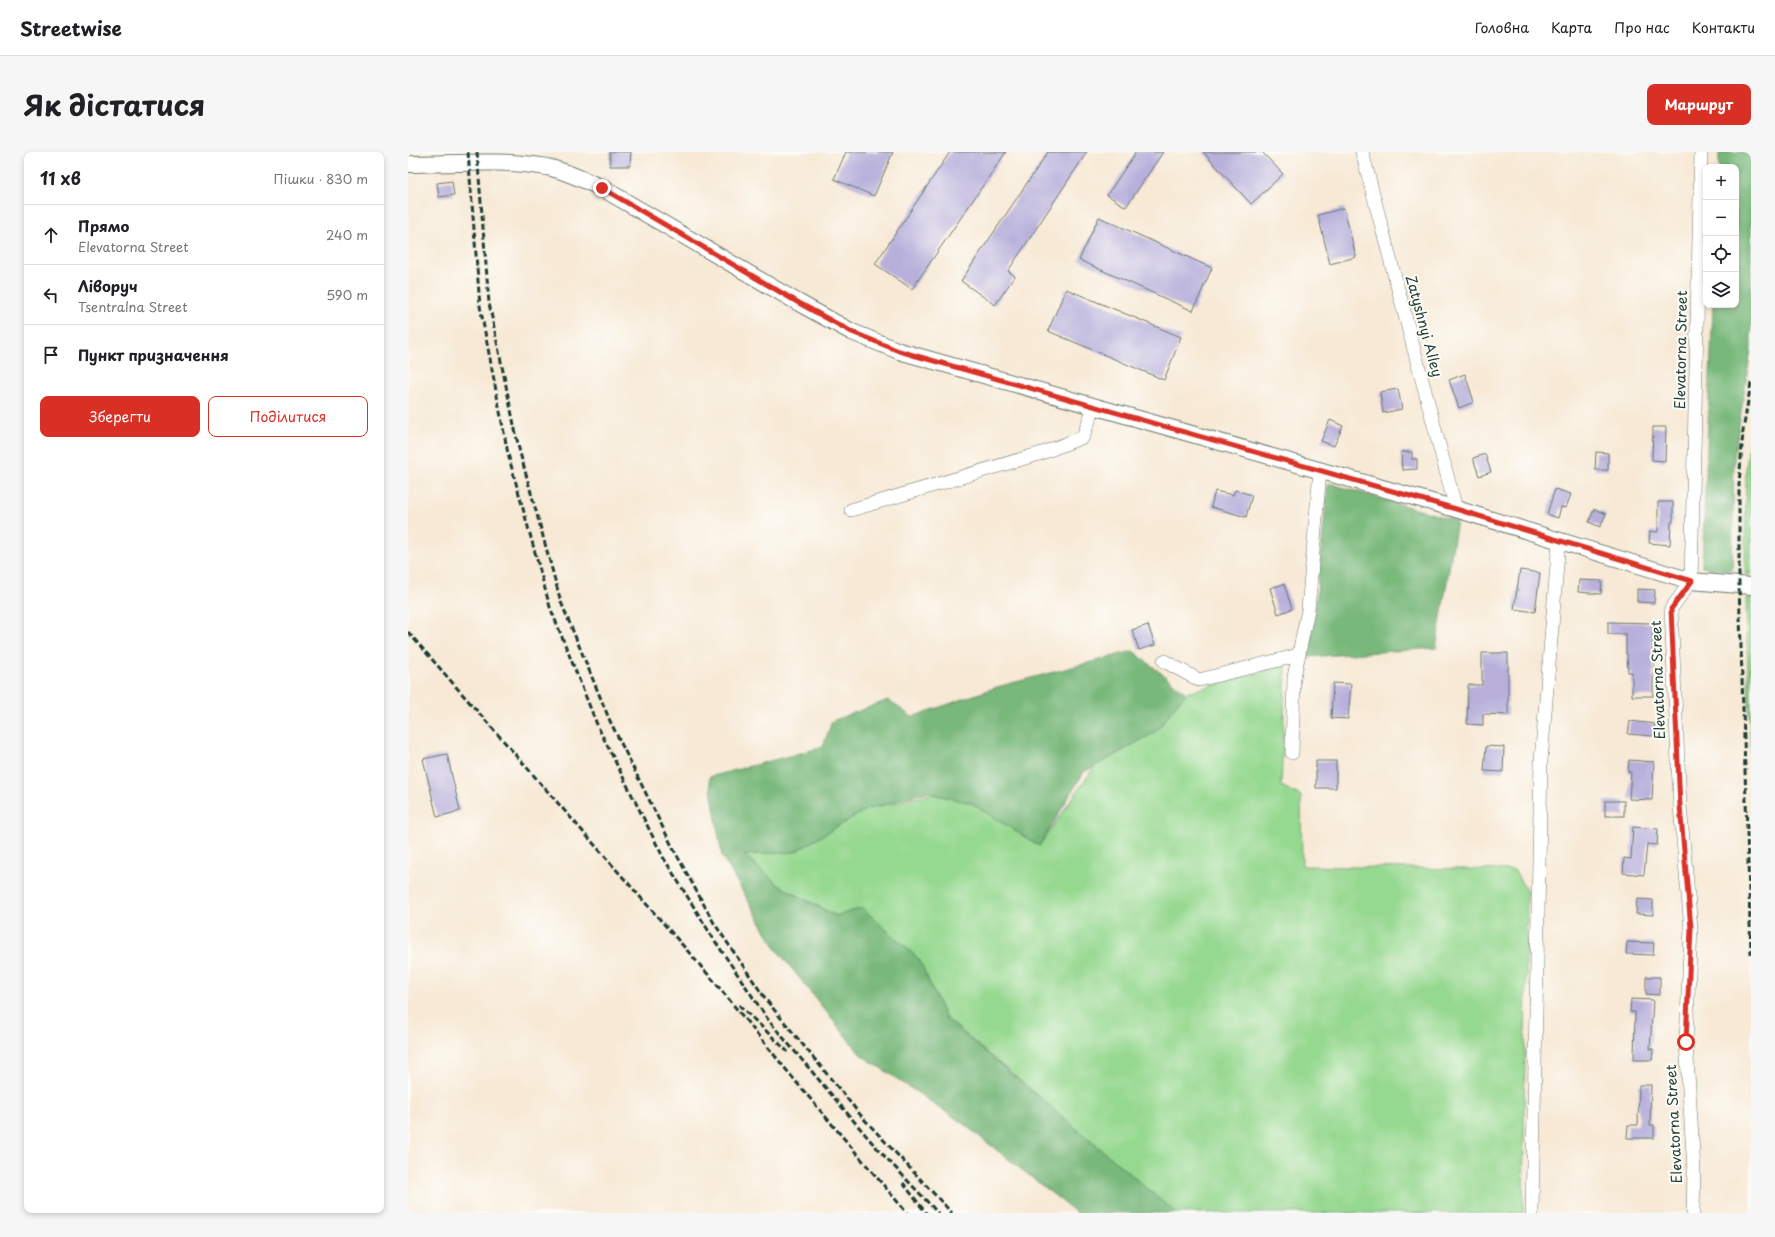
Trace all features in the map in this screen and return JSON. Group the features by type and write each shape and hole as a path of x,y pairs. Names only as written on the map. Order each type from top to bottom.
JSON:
{"main road":[{"path":"408,164 517,163 548,167 575,176 602,188 799,303 852,332 899,351 1456,509 1692,581 1751,586"}],"street":[{"name":"Zatyshnyi Alley","path":"1362,152 1456,509"},
{"name":"Elevatorna Street","path":"1693,1213 1694,1170 1686,1042 1691,928 1680,806 1671,609 1692,581 1701,152"},
{"path":"851,510 1042,453 1083,437 1094,407"},
{"path":"1292,753 1294,677 1308,610 1320,471"},
{"path":"1532,1213 1541,761 1559,540"},
{"path":"1164,661 1199,680 1299,655"}],"green space":[{"path":"1719,152 1751,152 1751,349 1734,457 1732,571 1702,567 1713,308 1739,308 1739,164 1719,164"},
{"path":"1751,425 1751,574 1745,574 1746,469"},
{"path":"1328,483 1457,521 1436,648 1307,657 1316,602"},
{"path":"1746,598 1751,598 1751,775"},
{"path":"1133,651 1186,693 1155,732 1084,772 1039,846 971,803 927,792 865,810 795,852 744,855 780,886 835,916 862,908 919,959 945,1018 1176,1213 1077,1213 961,1122 860,1054 777,950 722,856 709,777 823,747 832,721 888,700 912,717 997,687"},
{"path":"1286,665 1281,786 1301,796 1302,866 1514,870 1527,892 1523,1213 1176,1213 945,1017 919,959 780,886 743,855 795,852 865,810 932,794 971,803 1039,846 1094,767 1155,732 1186,693"}],"building":[{"path":"610,152 631,152 630,166 610,166"},
{"path":"846,152 893,152 874,196 834,179"},
{"path":"950,152 1006,152 912,289 875,264"},
{"path":"1048,152 1087,152 1008,271 1015,276 995,305 961,281"},
{"path":"1136,152 1163,152 1126,207 1107,195"},
{"path":"1203,152 1262,152 1283,174 1251,204"},
{"path":"452,181 454,195 439,197 437,183"},
{"path":"1344,208 1356,257 1330,264 1318,215"},
{"path":"1099,217 1212,268 1193,311 1079,260"},
{"path":"1066,289 1181,337 1164,380 1048,331"},
{"path":"1465,374 1474,402 1459,408 1449,380"},
{"path":"1398,389 1402,409 1383,413 1380,392"},
{"path":"1330,420 1343,426 1334,446 1321,441"},
{"path":"1653,427 1666,427 1665,461 1652,460"},
{"path":"1401,452 1412,452 1412,459 1417,459 1417,469 1402,470"},
{"path":"1596,452 1608,453 1608,470 1595,470"},
{"path":"1485,454 1491,472 1479,476 1473,458"},
{"path":"1555,489 1571,494 1566,508 1561,507 1558,518 1547,514"},
{"path":"1235,490 1252,495 1246,517 1211,507 1215,491 1233,495"},
{"path":"1658,502 1673,502 1673,522 1671,522 1670,545 1649,543 1650,531 1658,532"},
{"path":"1594,509 1606,514 1600,527 1589,522"},
{"path":"1520,570 1540,573 1535,612 1514,609"},
{"path":"1579,580 1602,581 1601,594 1578,592"},
{"path":"1284,584 1292,609 1278,614 1270,588"},
{"path":"1637,589 1655,590 1654,603 1637,602"},
{"path":"1608,622 1653,623 1653,696 1632,696 1632,672 1628,672 1626,634 1608,634"},
{"path":"1148,625 1155,645 1139,650 1132,630"},
{"path":"1482,653 1508,653 1508,715 1483,714 1483,725 1467,724 1468,685 1482,685"},
{"path":"1333,683 1351,684 1348,719 1331,718"},
{"path":"1630,721 1655,724 1653,736 1628,734"},
{"path":"1486,746 1504,747 1503,772 1484,771"},
{"path":"447,754 460,811 437,817 423,759"},
{"path":"1629,760 1654,762 1652,800 1629,799 1631,772 1628,772"},
{"path":"1316,761 1336,761 1336,788 1316,788"},
{"path":"1605,801 1624,801 1624,816 1605,816"},
{"path":"1633,827 1658,829 1657,845 1647,844 1644,875 1623,873 1624,858 1631,859"},
{"path":"1637,899 1653,900 1653,915 1636,914"},
{"path":"1627,942 1654,943 1653,955 1626,954"},
{"path":"1646,977 1660,977 1660,995 1646,994"},
{"path":"1631,999 1653,1000 1650,1049 1653,1049 1652,1060 1634,1060 1635,1012 1630,1012"},
{"path":"1639,1085 1651,1085 1650,1125 1654,1125 1654,1138 1627,1138 1628,1125 1638,1125"}],"railway":[{"path":"468,152 480,306 508,454 550,607 598,727 663,857 713,938 769,1021 875,1146 938,1213"},
{"path":"477,152 489,303 519,449 561,602 610,721 674,850 714,923 767,1001 863,1118 952,1213"},
{"path":"1751,383 1743,431 1739,485 1739,586 1751,954"},
{"path":"408,632 713,980 797,1083 907,1213"},
{"path":"739,1005 788,1052"},
{"path":"903,1183 926,1213"}],"route":[{"path":"602,188 799,303 852,332 899,351 1456,509 1692,581 1671,609 1680,806 1691,928 1686,1042"}]}
